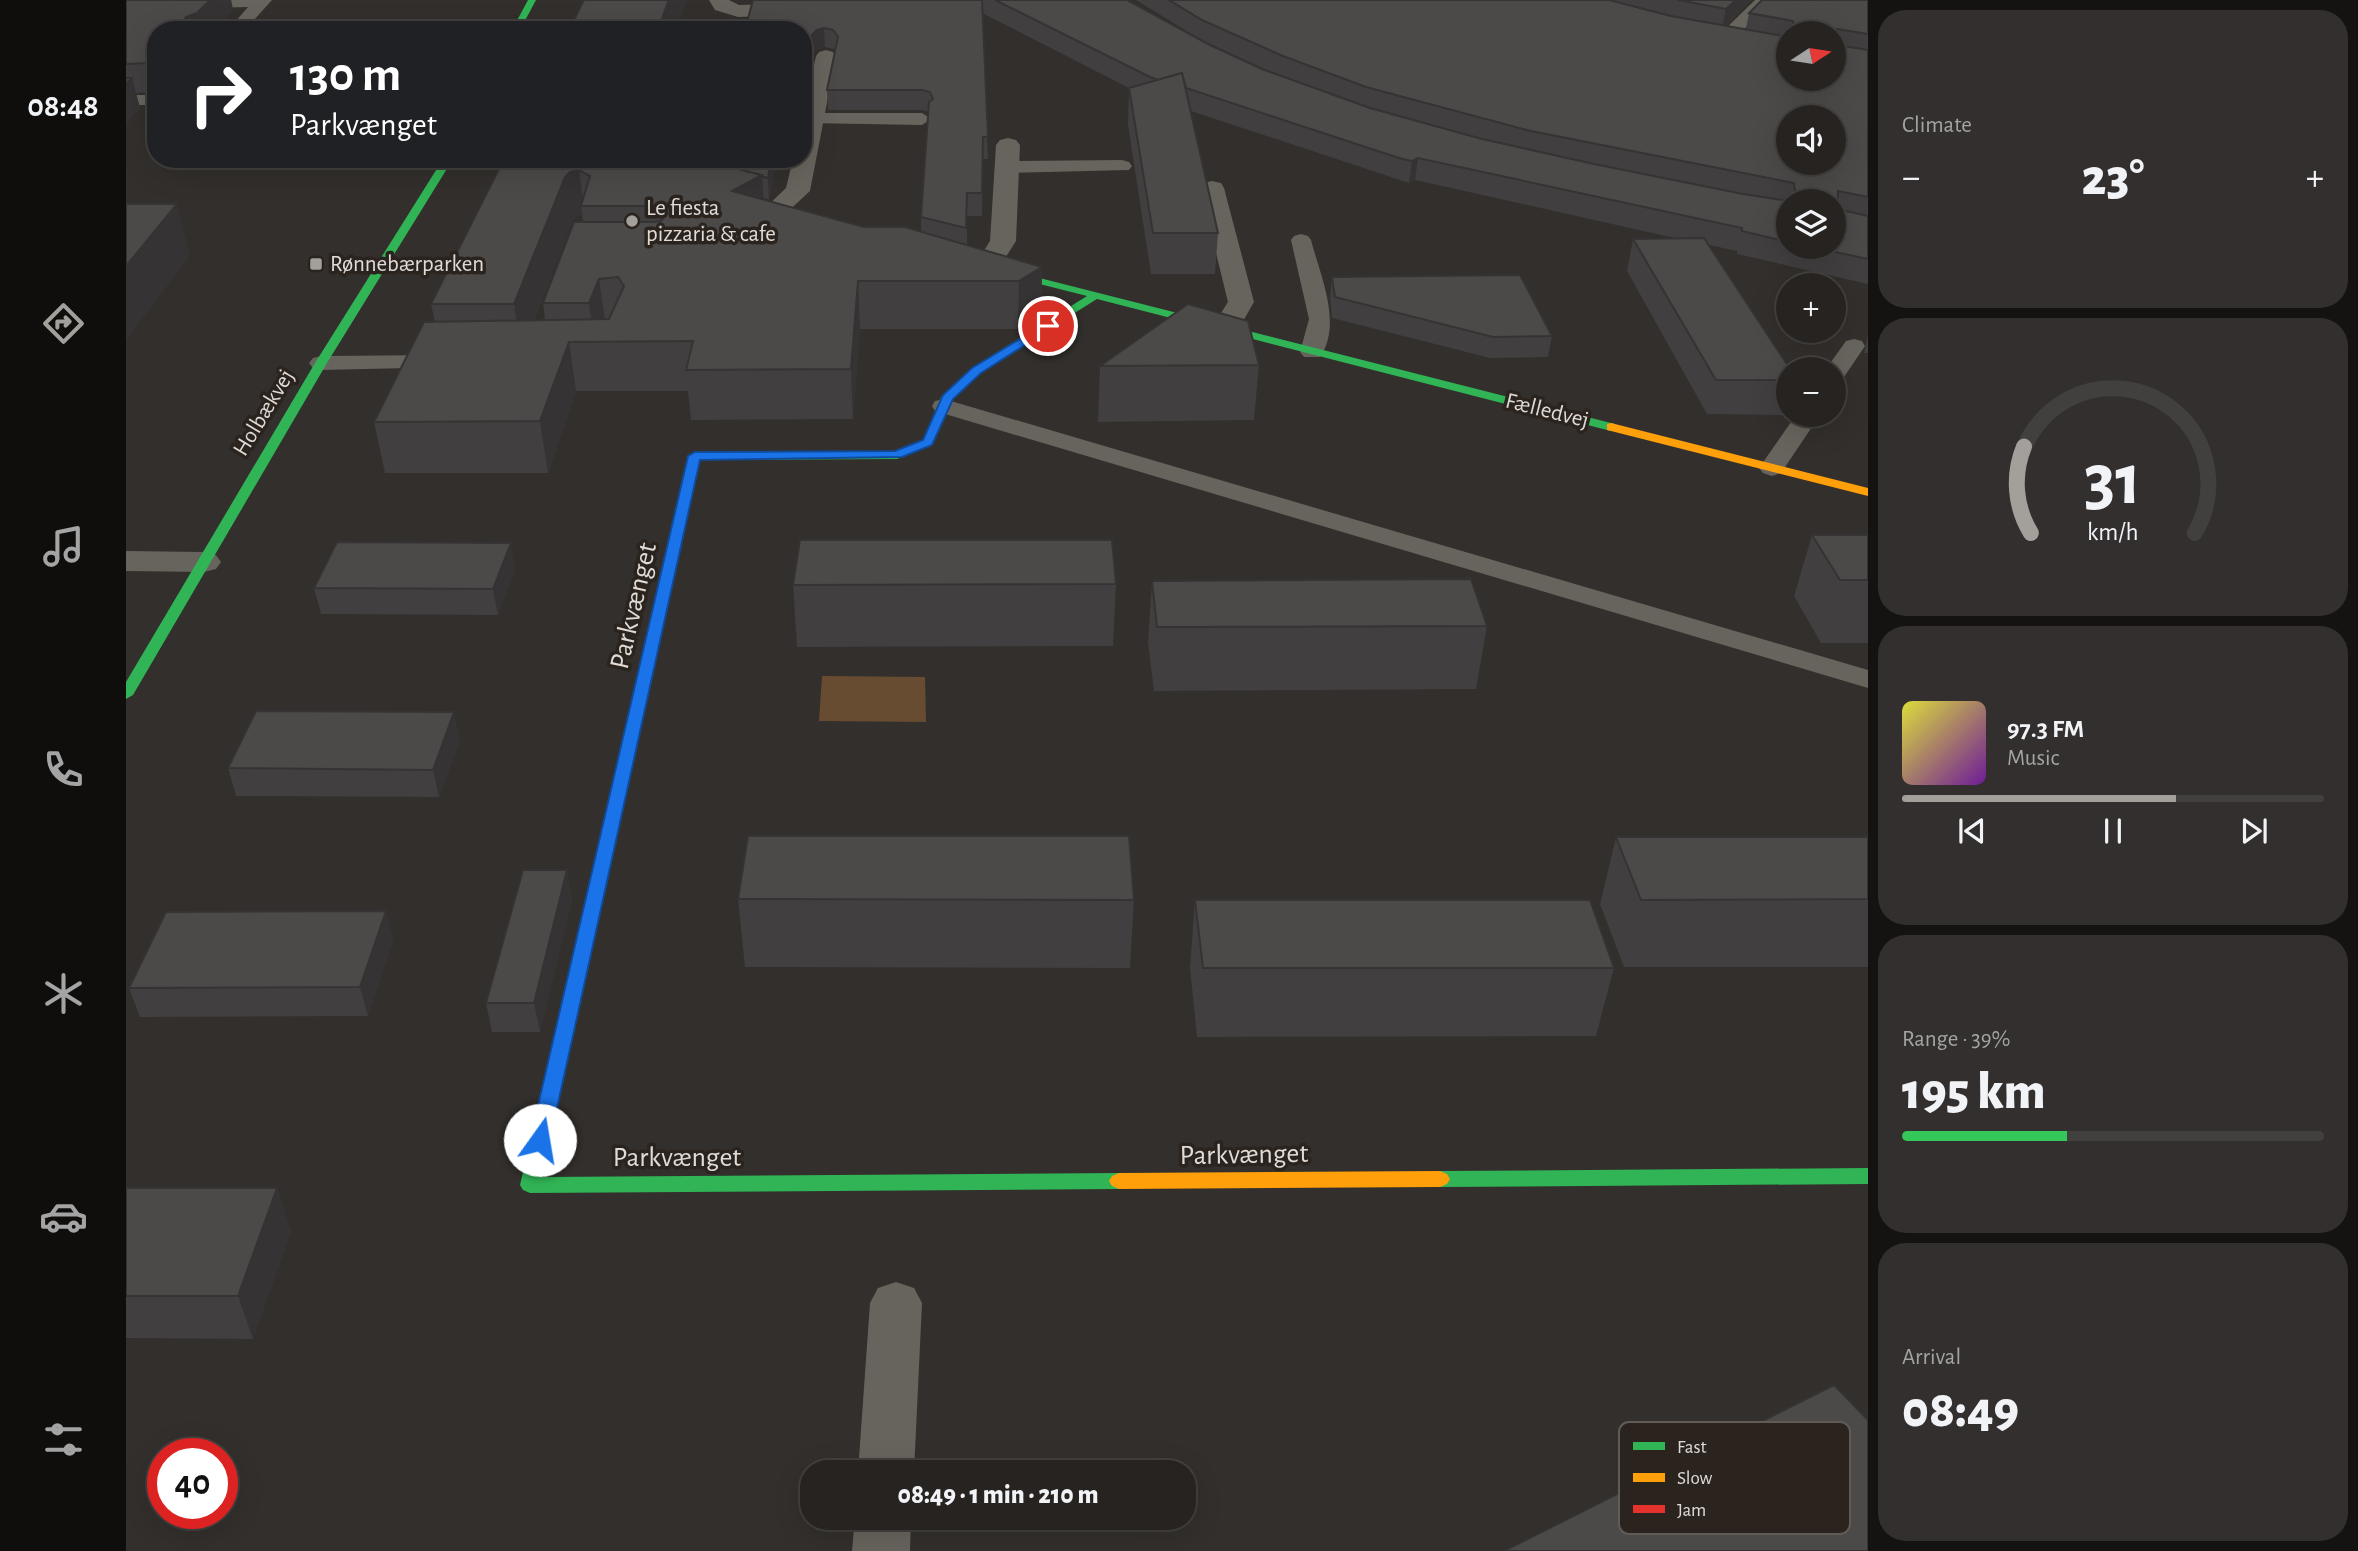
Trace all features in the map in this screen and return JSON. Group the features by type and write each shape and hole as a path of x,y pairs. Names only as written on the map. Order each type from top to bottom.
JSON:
{"street":[{"path":"521,21 532,0"},
{"path":"719,0 722,6 738,11 826,8"},
{"path":"1703,33 1751,42"},
{"path":"812,124 826,56"},
{"name":"Fælledvej","path":"1008,156 1003,241 981,266 1868,492"},
{"name":"Holbækvej","path":"126,695 321,363 442,168"},
{"path":"766,210 798,191 803,168"},
{"path":"1212,188 1241,302 1225,329"},
{"path":"766,210 796,218"},
{"name":"Parkvænget","path":"1095,296 976,370 947,397 928,442 897,455 695,456 530,1185 1868,1176"},
{"path":"126,561 204,562"},
{"path":"887,1460 896,1303"},
{"path":"881,1551 882,1530"}],"lane":[{"path":"1726,38 1764,0"},
{"path":"126,5 263,1"},
{"path":"244,21 263,1"},
{"path":"126,100 147,100"},
{"path":"813,119 922,119"},
{"path":"1008,156 1122,166"},
{"path":"1301,240 1320,319 1312,352"},
{"path":"1846,358 1854,346"},
{"path":"321,363 466,362"},
{"path":"944,406 1868,680"},
{"path":"1772,468 1800,427"}],"shaded area":[{"path":"822,676 925,677 926,722 819,721"}],"building":[{"path":"126,0 210,0 197,13 183,21 147,21 147,61 126,64"},
{"path":"584,0 669,0 661,21 574,21"},
{"path":"753,0 982,0 988,137 983,137 982,193 967,193 966,228 921,217 929,102 933,99 930,92 827,90 838,37 833,30 824,28 812,35 812,21 747,21"},
{"path":"995,0 1127,0 1210,45 1262,69 1370,108 1482,139 1776,199 1776,239 1742,231 1742,228 1418,158 1412,161 1399,158 1186,88 1182,73 1158,80"},
{"path":"1169,0 1609,0 1671,16 1776,35 1776,91 1846,91 1846,46 1868,50 1868,197 1846,193 1846,189 1795,189 1794,183 1531,131 1366,87 1283,56 1202,20"},
{"path":"1678,0 1736,0 1726,9"},
{"path":"1762,0 1868,0 1868,34 1846,30 1846,21 1793,21 1749,13"},
{"path":"1182,73 1218,233 1153,233 1129,88"},
{"path":"499,168 734,168 762,175 732,191 864,227 905,227 1042,267 1019,281 858,281 851,369 686,370 693,341 569,342 540,421 374,422 424,322 609,319 624,286 618,277 599,279 589,303 543,303 574,222 653,222 661,221 666,215 663,208 653,206 581,206 590,176 579,170 570,172 565,177 514,304 431,304"},
{"path":"735,168 770,168 768,178 760,176 762,175"},
{"path":"126,204 177,204 126,266"},
{"path":"1846,211 1868,216 1868,259 1846,254"},
{"path":"1704,238 1782,357 1776,357 1776,380 1716,380 1633,239"},
{"path":"1520,275 1552,336 1493,337 1335,297 1332,277"},
{"path":"1188,304 1248,321 1259,365 1100,366"},
{"path":"1812,535 1868,535 1868,580 1840,580"},
{"path":"800,540 1112,540 1116,584 793,585"},
{"path":"337,542 511,543 493,589 314,588"},
{"path":"1471,579 1487,626 1157,627 1152,581"},
{"path":"256,711 454,712 433,770 228,768"},
{"path":"748,836 1129,836 1134,900 738,899"},
{"path":"1616,837 1868,837 1868,899 1641,900"},
{"path":"523,870 567,870 534,1003 486,1003"},
{"path":"1195,900 1590,900 1614,968 1203,968"},
{"path":"386,911 360,987 129,988 166,912"},
{"path":"126,1188 277,1188 238,1296 126,1296"},
{"path":"1834,1385 1868,1420 1868,1551 1504,1551 1619,1493 1619,1534 1850,1534 1850,1422 1760,1422"}],"traffic: fast":[{"path":"521,21 532,0"},
{"path":"126,695 321,363 442,168"},
{"path":"992,269 1611,427"},
{"path":"659,613 695,456 897,455 928,442 947,397 976,370 1095,296"},
{"path":"581,960 530,1185 1119,1181"},
{"path":"1440,1179 1868,1176"}],"traffic: slow":[{"path":"1611,427 1868,492"},
{"path":"1119,1181 1440,1179"}],"traffic: jam":[{"path":"581,960 659,613"}],"place":[{"name":"Le fiesta pizzaria & cafe","path":"632,221"},
{"name":"Rønnebærparken","path":"316,264"}],"route":[{"path":"540,1140 695,456 897,455 928,442 947,397 976,370 1048,326"}]}
